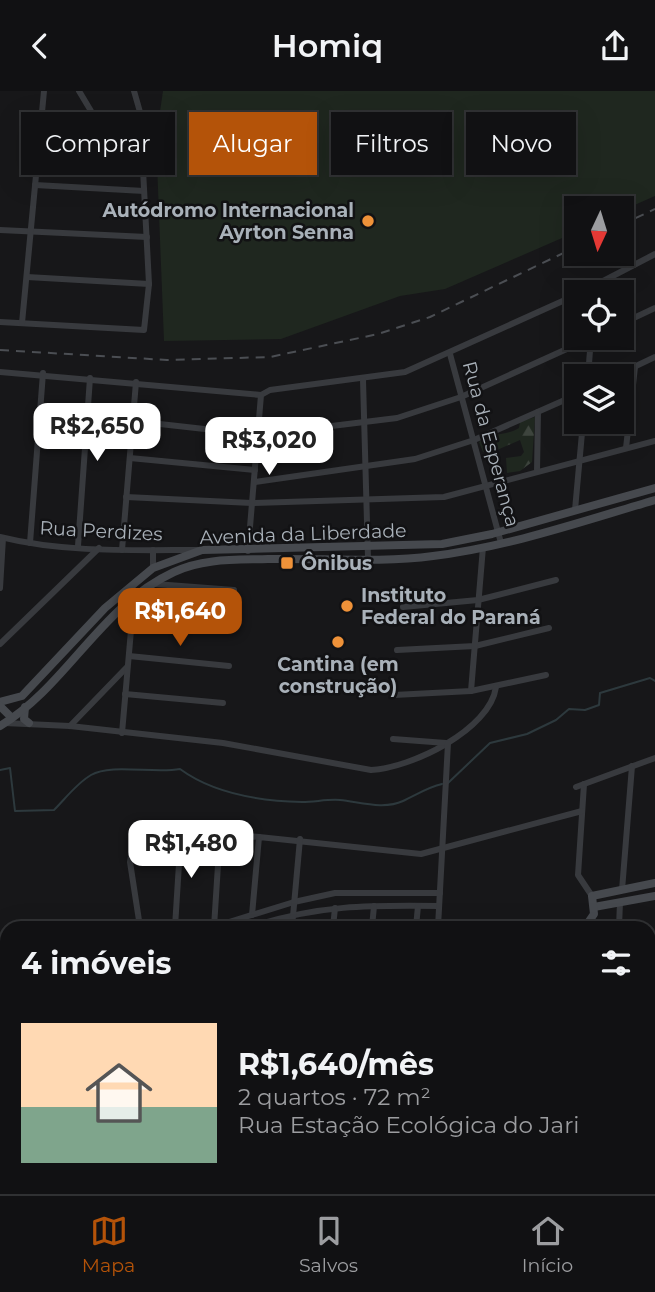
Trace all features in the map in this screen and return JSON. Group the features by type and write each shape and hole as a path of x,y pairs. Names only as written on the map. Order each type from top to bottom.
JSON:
{"street":[{"path":"42,112 44,91"},
{"path":"79,91 91,112"},
{"path":"134,91 140,112"},
{"path":"22,323 36,175"},
{"path":"0,322 144,330 149,284 143,175"},
{"path":"35,185 144,191"},
{"path":"0,230 146,237"},
{"path":"610,280 655,254"},
{"path":"27,277 149,284"},
{"path":"0,372 43,373 261,395 271,390 363,380 405,372 564,301"},
{"path":"634,318 655,308"},
{"path":"133,421 258,435 365,423 425,411 565,350"},
{"name":"Rua da Esperança","path":"450,354 488,484 501,543"},
{"path":"626,449 635,367 655,357"},
{"path":"30,543 43,373"},
{"path":"78,546 90,378"},
{"path":"363,380 368,558"},
{"path":"122,550 136,382"},
{"path":"249,559 261,395"},
{"path":"255,482 415,459 474,440 564,400"},
{"path":"537,471 538,412"},
{"path":"575,510 582,434"},
{"path":"127,497 252,503 444,497 655,441"},
{"path":"130,458 256,470"},
{"name":"Avenida da Liberdade","path":"0,704 22,696 105,608 153,568 202,549 442,544 498,533 655,488"},
{"name":"Avenida da Liberdade","path":"5,722 25,707 113,614 134,596 153,583 195,564 249,559 432,557 501,543 655,500"},
{"path":"0,587 2,538"},
{"name":"Rua Perdizes","path":"2,538 30,543 122,550 202,549"},
{"path":"471,691 483,547"},
{"path":"0,644 99,548"},
{"path":"153,550 153,568"},
{"path":"402,607 478,600 556,580"},
{"path":"153,583 233,590"},
{"path":"122,733 134,596"},
{"path":"133,619 231,628"},
{"path":"397,650 475,646 549,628"},
{"path":"129,656 229,666"},
{"path":"70,726 127,667"},
{"path":"394,695 471,691 546,675"},
{"path":"0,704 5,722 70,726 223,743 371,770 387,769 428,756 448,743 492,706 496,687"},
{"path":"125,694 223,703"},
{"path":"25,707 24,719 29,723"},
{"path":"393,739 448,743"},
{"path":"438,921 448,743"},
{"path":"576,787 655,758"},
{"path":"622,890 632,765"},
{"path":"584,784 578,875 592,896 594,907 590,921"},
{"path":"139,921 130,851 152,836 181,832 300,839 405,854 441,851 582,811"},
{"path":"175,921 181,832"},
{"path":"214,921 220,834"},
{"path":"252,915 259,837"},
{"path":"292,921 300,839"},
{"path":"592,896 655,883"},
{"path":"233,921 294,902 335,893 440,893"},
{"path":"609,893 611,904"},
{"path":"594,907 655,896"},
{"path":"619,921 620,902"},
{"path":"269,921 293,913 335,908 374,905 439,906"},
{"path":"373,921 374,905"},
{"path":"417,921 418,906"},
{"path":"334,921 335,908"}],"green space":[{"name":"Autódromo Internacional Ayrton Senna","path":"163,91 655,91 655,196 634,205 634,196 564,196 564,237 445,289 400,296 281,339 164,341 157,175 175,175 175,112 160,112"},
{"path":"535,417 532,462 520,471 507,473 506,458 521,456 524,452 520,440 497,450 483,452 479,442 519,428 520,422"}],"waterway":[{"path":"448,783 490,743 527,734 556,720 569,709 585,710 599,705 600,693 650,678 655,681"},
{"path":"0,770 10,768 15,811 54,810 86,778 100,772 121,769 180,769 193,778 222,790 254,798 307,802 335,800 372,805 396,804 442,784"}],"railway":[{"path":"634,219 655,209"},
{"path":"0,350 167,360 270,357 378,334 430,317 564,253"}],"place":[{"name":"Autódromo Internacional Ayrton Senna","path":"368,221"},
{"name":"Ônibus","path":"287,563"},
{"name":"Instituto Federal do Paraná","path":"347,606"},
{"name":"Cantina (em construção)","path":"338,642"}]}
